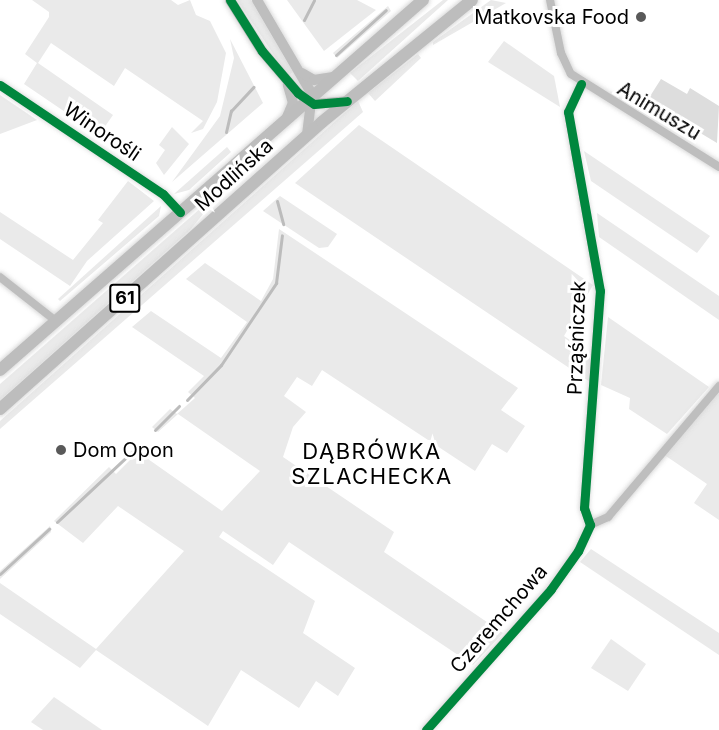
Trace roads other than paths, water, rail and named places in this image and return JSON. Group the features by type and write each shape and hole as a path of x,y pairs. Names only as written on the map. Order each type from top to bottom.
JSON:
{"main road":[{"name":"Modlińska","path":"0,370 287,117 311,99 332,77 423,0"},
{"name":"Modlińska","path":"0,409 307,135 472,0"}],"street":[{"path":"230,0 287,82 293,103 287,117"},
{"path":"257,0 300,71 311,99 307,135"},
{"path":"550,0 564,63 581,84"},
{"path":"300,71 314,80 332,77"},
{"path":"287,82 311,99 347,101"},
{"name":"Animuszu","path":"581,84 719,167"},
{"name":"Prząśniczek","path":"581,84 568,112 600,291 584,508 590,525"},
{"name":"Winorośli","path":"0,85 163,194 180,212"},
{"path":"0,277 56,321"},
{"path":"590,525 608,517 719,386"},
{"name":"Czeremchowa","path":"426,730 550,589 578,552 590,525"}],"waterway":[{"path":"304,20 314,0"},
{"path":"336,55 386,10"},
{"path":"226,132 231,111 253,87"},
{"path":"277,201 283,224"},
{"path":"187,400 221,365 276,283 282,235"},
{"path":"155,430 179,406"},
{"path":"57,522 133,451"},
{"path":"0,574 49,529"}],"place":[{"name":"Matkovska Food","path":"641,17"},
{"name":"Dom Opon","path":"61,450"}],"district":[{"name":"DĄBRÓWKA SZLACHECKA","path":"372,464"}]}
